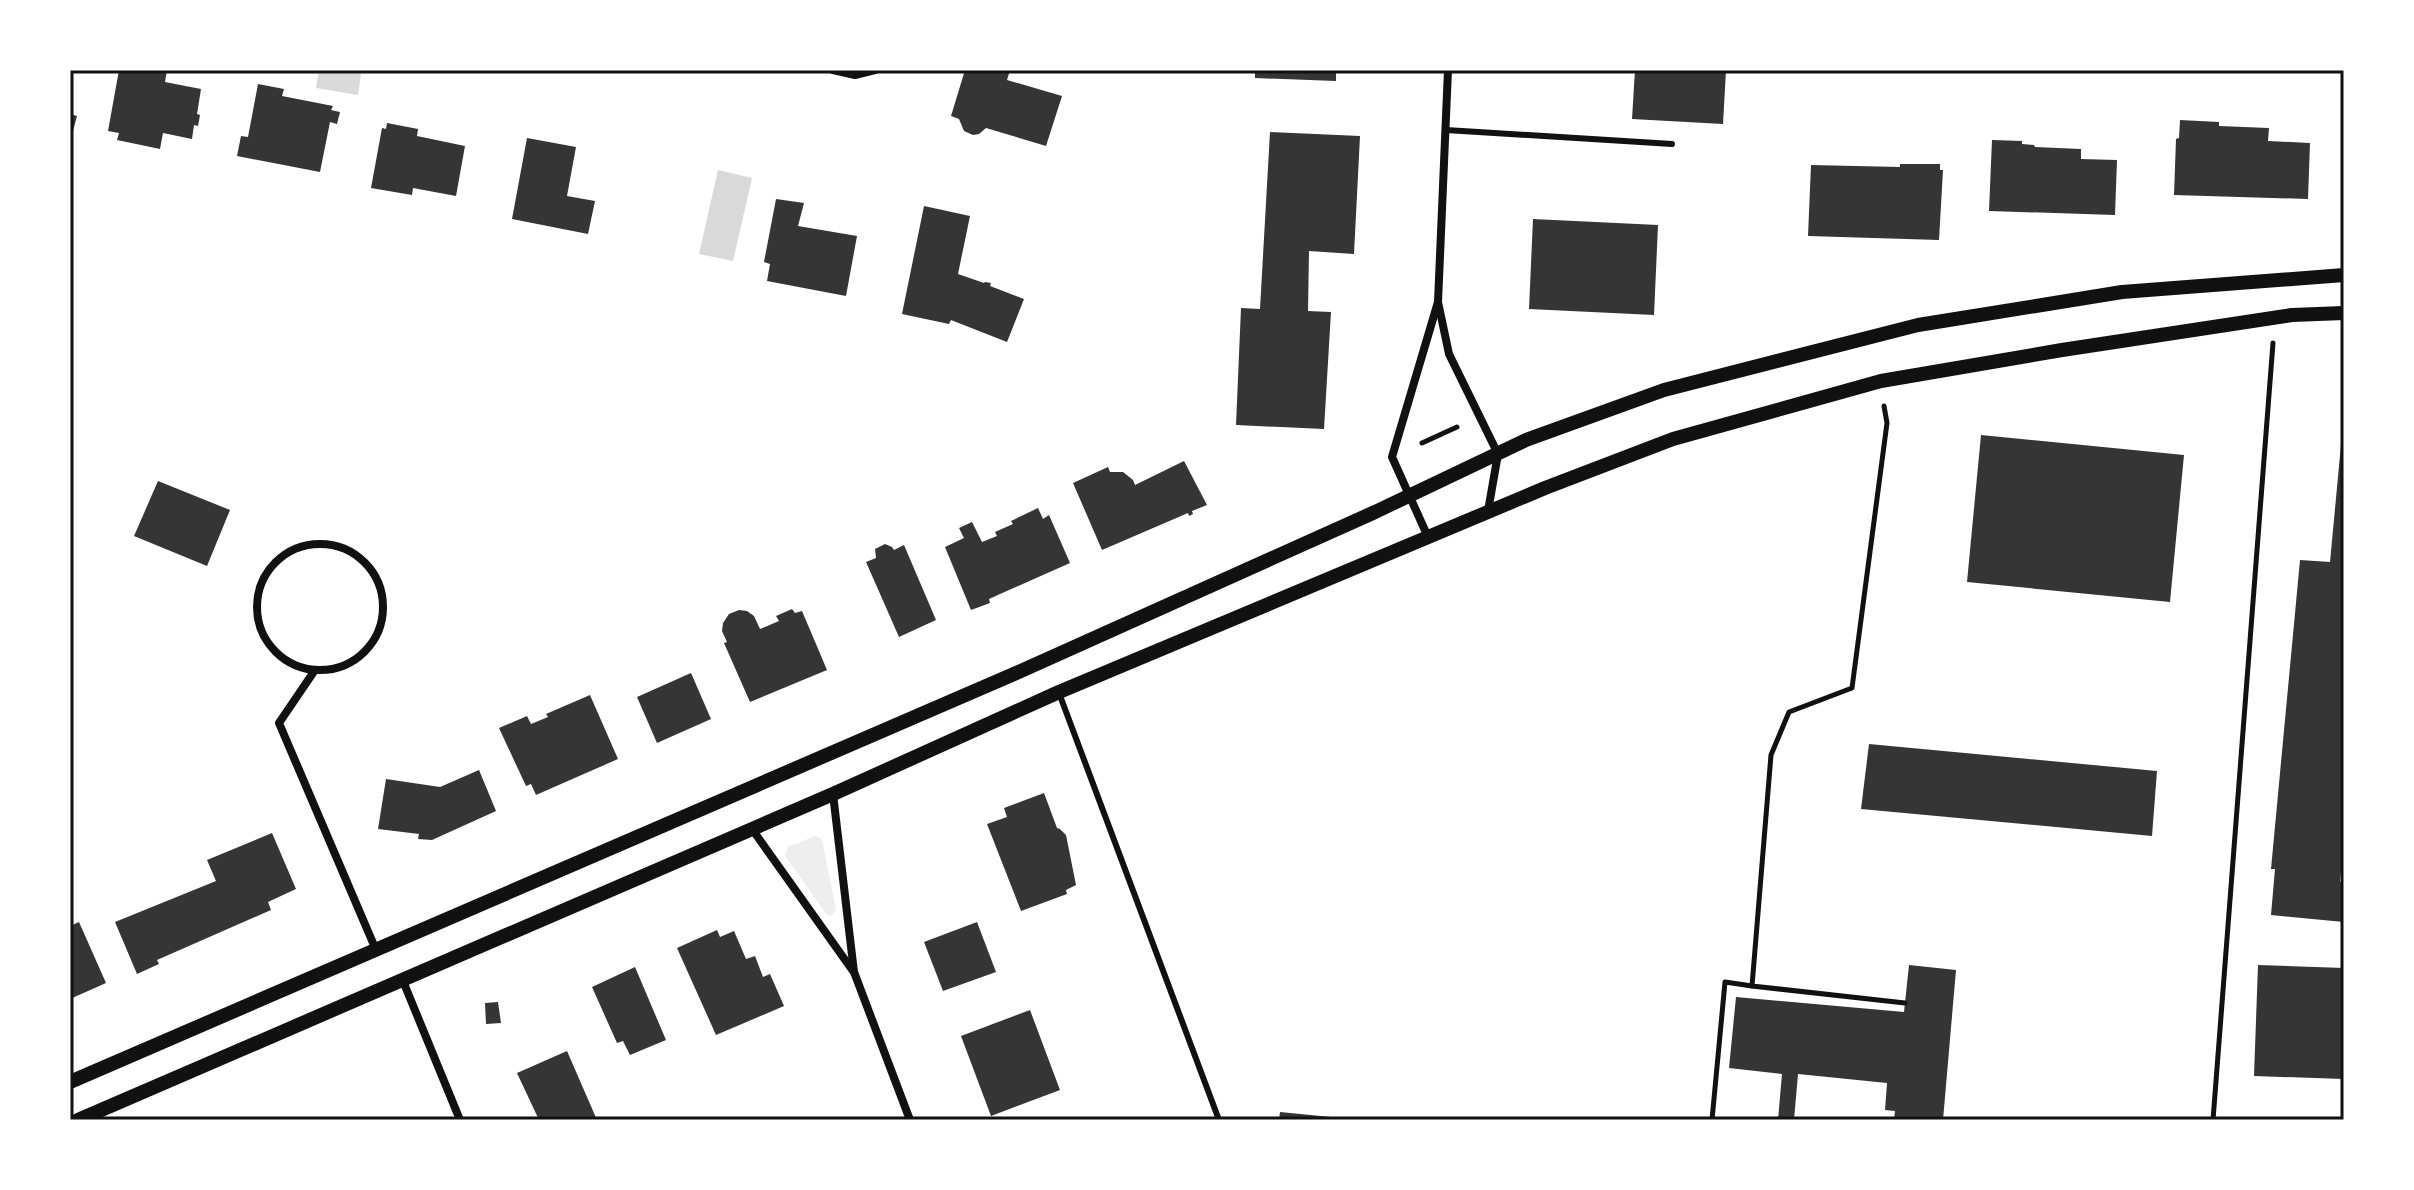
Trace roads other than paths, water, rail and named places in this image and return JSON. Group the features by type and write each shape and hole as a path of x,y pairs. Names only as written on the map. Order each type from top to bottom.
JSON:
{"street":[{"path":"833,70 855,75 875,70"},
{"path":"1428,537 1392,457 1438,302 1448,70"},
{"path":"70,1082 1000,680 1526,440 1664,390 1918,325 2122,292 2344,275"},
{"path":"1438,302 1449,354 1498,454 1488,512"},
{"path":"78,1120 833,794 1059,692 1488,512 1673,439 1881,381 2274,318 2344,313"},
{"path":"310,544 340,546 360,557 371,570 381,589 383,611 378,633 357,658 337,668 315,670 284,659 268,644 259,624 257,602 261,583 272,564 290,551 310,544"},
{"path":"315,670 279,723 376,950"},
{"path":"833,794 854,972 910,1120"},
{"path":"752,828 854,972"},
{"path":"403,981 460,1120"}],"lane":[{"path":"1446,130 1672,144"},
{"path":"1059,692 1219,1120"}]}
